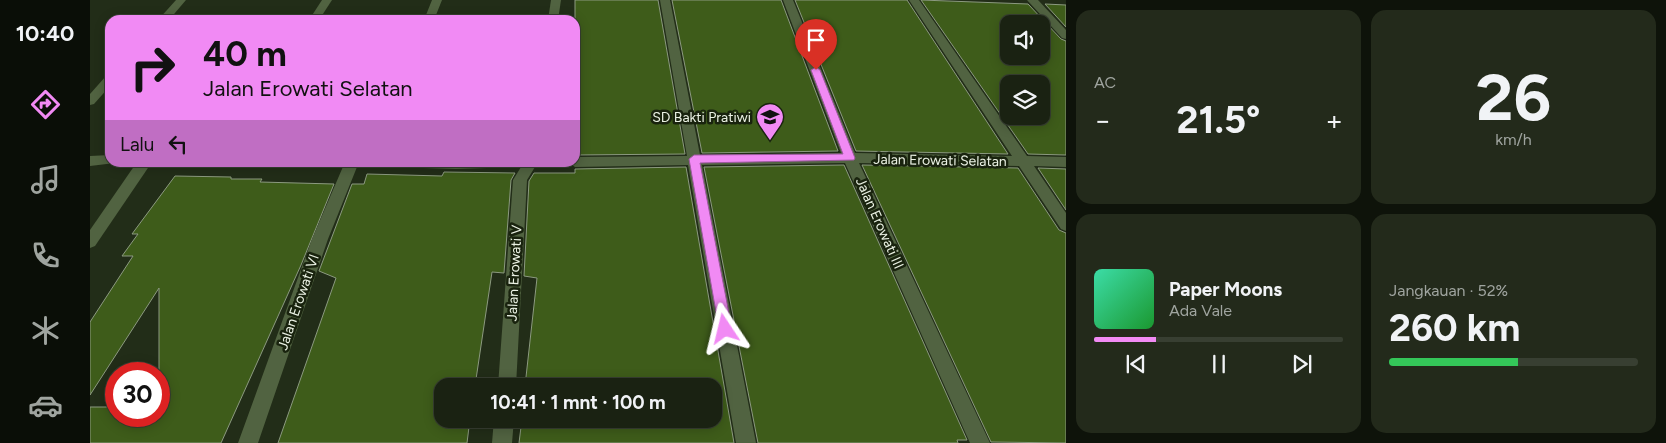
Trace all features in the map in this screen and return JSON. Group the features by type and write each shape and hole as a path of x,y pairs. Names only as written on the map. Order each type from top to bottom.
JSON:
{"street":[{"path":"168,15 181,0"},
{"path":"317,15 327,0"},
{"path":"431,15 437,0"},
{"path":"554,15 556,0"},
{"path":"665,0 746,443"},
{"name":"Jalan Erowati III","path":"788,0 850,158 980,443"},
{"path":"914,0 1066,226"},
{"path":"1032,0 1066,36"},
{"path":"90,101 105,84"},
{"name":"Jalan Erowati Selatan","path":"580,162 850,158 1066,162"},
{"path":"90,160 105,160"},
{"path":"90,242 142,167"},
{"name":"Jalan Erowati VI","path":"248,443 320,239 350,167"},
{"name":"Jalan Erowati V","path":"508,378 520,180 528,167"},
{"path":"502,443 503,428"}],"building":[{"path":"575,0 658,0 685,154 580,155 580,15 575,15"},
{"path":"672,0 781,0 838,151 702,153"},
{"path":"795,0 907,0 1008,154 856,151"},
{"path":"921,0 1028,4 1038,15 1000,15 1000,65 1050,65 1050,27 1061,39 1066,41 1066,155 1028,154 1008,125 1050,125 1050,75 1000,75 1000,114"},
{"path":"1045,4 1066,5 1066,27"},
{"path":"844,165 967,440 957,440 958,443 758,443 704,167"},
{"path":"862,165 1018,168 1059,230 1066,233 1066,443 991,442"},
{"path":"686,167 734,443 519,443 521,428 722,428 722,378 526,378 537,278 524,276 529,181 534,173 575,173 575,169"},
{"path":"1038,168 1066,169 1066,210"},
{"path":"444,172 515,173 511,180 504,273 492,272 476,378 434,378 434,428 469,428 467,443 278,443 336,278 319,271 352,184 364,184 367,174 442,176"},
{"path":"175,176 231,177 231,179 262,179 260,182 334,184 301,265 221,443 90,443 90,407 105,407 105,427 170,427 170,362 159,362 159,288 111,362 105,362 105,372 90,395 90,322 133,256 122,256 138,234 132,234"}],"place":[{"name":"SD Bakti Pratiwi","path":"770,141"}],"route":[{"path":"725,329 694,159 850,158 816,70"}]}
